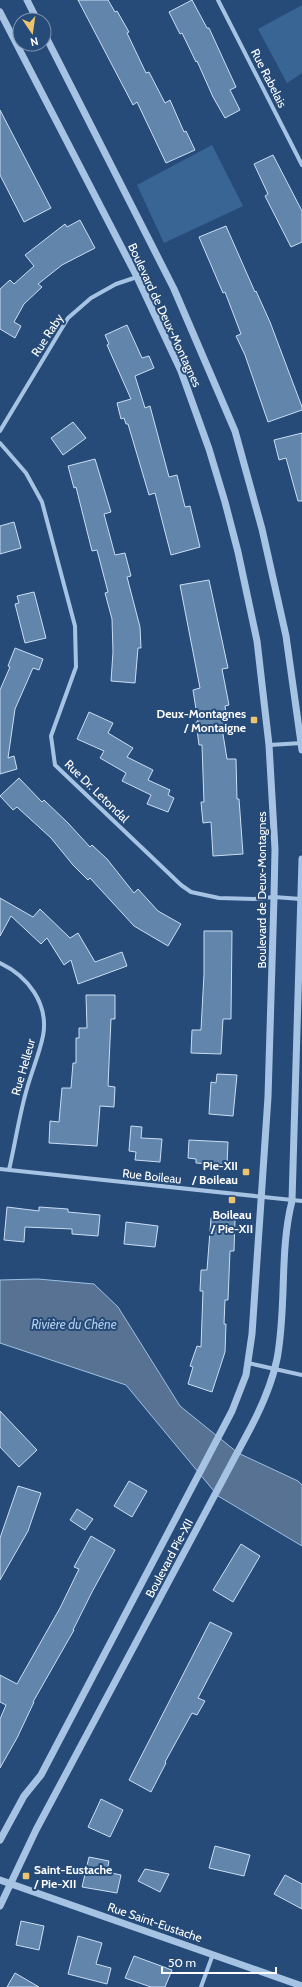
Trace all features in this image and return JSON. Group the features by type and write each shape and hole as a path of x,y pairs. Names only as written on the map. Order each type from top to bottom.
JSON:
{"street":[{"path":"27,0 33,12"},
{"name":"Rue Rabelais","path":"218,0 302,164"},
{"name":"Boulevard de Deux-Montagnes","path":"0,12 137,277 181,371 209,450 238,552 257,641 269,745 275,849 262,1198"},
{"name":"Boulevard de Deux-Montagnes","path":"52,49 174,289 235,431 262,529 286,636 302,750"},
{"name":"Rue Raby","path":"0,431 68,318 91,298 116,284 137,277"},
{"name":"Rue Dr. Letondal","path":"0,443 26,473 42,502 75,626 76,667 51,736 55,765 181,885 191,892 219,898 254,899 274,897 301,899"},
{"path":"269,745 302,743"},
{"path":"292,1201 302,858"},
{"name":"Rue Helleur","path":"0,963 10,968 33,988 42,1010 43,1035 26,1092 9,1170"},
{"name":"Rue Boileau","path":"0,1169 262,1198 302,1201"},
{"name":"Boulevard Pie-XII","path":"0,1840 24,1796 41,1775 222,1432 238,1397 248,1362 262,1198"},
{"name":"Boulevard Pie-XII","path":"0,1906 36,1830 214,1497 261,1405 274,1369 281,1331 287,1220 292,1201"},
{"path":"248,1362 302,1375"},
{"name":"Rue Saint-Eustache","path":"0,1880 11,1882 302,1986"},
{"path":"201,1987 213,1954"}],"shaded area":[{"path":"302,5 302,73 287,83 258,29"},
{"path":"212,145 243,206 164,243 137,185"}],"water":[{"name":"Rivière du Chêne","path":"38,1279 94,1284 118,1307 180,1406 238,1453 298,1481 302,1485 302,1546 218,1496 126,1385 0,1343 0,1280"}],"building":[{"path":"78,0 108,0 115,12 117,11 129,32 127,33 146,73 149,72 165,103 170,100 184,132 186,131 195,150 166,163 137,102 133,105"},
{"path":"192,0 207,28 209,28 236,87 230,90 240,110 225,118 213,97 197,61 196,62 182,33 180,34 169,12"},
{"path":"0,110 51,208 24,222 0,175"},
{"path":"273,155 302,211 302,242 291,247 265,196 268,194 254,164"},
{"path":"80,220 95,248 62,265 38,284 42,287 24,304 14,322 21,326 15,338 0,329 0,289 10,280 14,284 34,266 25,255 65,224 67,227"},
{"path":"226,226 270,322 302,407 302,410 268,422 245,355 236,336 241,334 225,292 223,293 199,237"},
{"path":"127,325 142,358 149,356 154,368 135,376 145,408 150,406 169,477 177,475 185,507 190,506 200,547 171,555 155,493 149,495 128,424 126,424 124,418 121,419 117,403 131,399 107,345 109,344 105,335"},
{"path":"73,422 86,438 63,455 51,438"},
{"path":"302,433 302,501 298,501 286,458 279,460 274,440"},
{"path":"95,459 111,512 104,514 115,555 125,553 131,576 127,577 140,627 141,648 138,648 135,683 111,681 113,652 112,619 105,593 108,592 97,550 92,551 76,487 74,488 68,466"},
{"path":"14,522 21,548 0,554 0,526"},
{"path":"209,580 228,668 222,669 229,705 225,706 228,728 222,728 227,759 236,759 237,799 239,799 243,854 213,856 211,822 203,823 201,802 204,802 202,745 199,745 196,722 198,722 193,690 200,688 180,585"},
{"path":"34,592 46,638 25,643 15,604 19,603 17,596"},
{"path":"15,648 43,659 39,670 33,668 15,709 8,758 14,756 17,769 0,774 0,690 10,667 8,666"},
{"path":"89,712 113,723 108,733 133,748 127,757 153,770 148,780 170,790 168,795 174,798 168,812 147,804 151,795 122,781 126,773 100,758 104,751 77,739"},
{"path":"19,778 42,802 44,800 68,823 90,847 92,845 107,859 134,893 138,889 158,911 181,924 168,946 134,926 90,878 88,880 73,865 51,838 17,807 13,810 0,796"},
{"path":"0,898 33,917 40,909 70,938 78,933 95,962 122,952 127,966 78,984 71,960 64,965 47,938 41,944 11,916 0,936"},
{"path":"204,931 232,931 231,1019 223,1019 221,1054 191,1053 192,1030 201,1030 204,974"},
{"path":"86,995 115,995 115,1019 111,1019 108,1086 115,1087 114,1107 100,1106 97,1146 49,1143 50,1121 59,1122 62,1088 71,1088 73,1063 76,1063 76,1038 79,1038 79,1028 87,1028"},
{"path":"217,1074 237,1075 233,1116 209,1114 211,1082 216,1083"},
{"path":"131,1126 142,1127 141,1138 162,1139 160,1162 135,1160 136,1152 129,1151"},
{"path":"189,1140 228,1142 227,1165 196,1163 196,1159 188,1158"},
{"path":"7,1207 39,1211 39,1207 68,1209 68,1212 100,1215 98,1236 72,1234 72,1229 25,1227 24,1242 4,1240"},
{"path":"211,1218 235,1220 234,1251 230,1251 228,1300 225,1300 225,1352 212,1392 188,1384 193,1367 190,1366 197,1346 201,1347 203,1291 200,1291 201,1270 207,1270"},
{"path":"126,1222 158,1226 155,1247 124,1244"},
{"path":"0,1411 37,1450 19,1467 0,1447"},
{"path":"129,1481 147,1491 132,1517 114,1506"},
{"path":"18,1486 41,1493 28,1531 0,1580 0,1538"},
{"path":"77,1509 93,1519 85,1530 70,1520"},
{"path":"91,1536 115,1550 92,1592 74,1630 33,1702 17,1738 0,1768 0,1719 6,1705 0,1702 0,1675 17,1684 60,1608 79,1569 74,1567"},
{"path":"241,1544 260,1556 233,1602 213,1590"},
{"path":"210,1622 232,1633 198,1698 205,1701 197,1715 192,1713 165,1762 166,1763 151,1792 129,1780"},
{"path":"101,1799 123,1810 110,1837 88,1827"},
{"path":"215,1846 250,1855 244,1876 209,1868"},
{"path":"89,1857 109,1861 107,1872 121,1875 117,1893 82,1887"},
{"path":"145,1869 169,1874 160,1892 138,1881"},
{"path":"285,1875 302,1884 302,1909 274,1894"},
{"path":"21,1921 44,1926 39,1950 16,1945"},
{"path":"78,1936 102,1943 96,1964 111,1968 107,1984 68,1974"},
{"path":"134,1956 172,1970 165,1987 151,1987 125,1978"},
{"path":"15,1973 39,1987 7,1987"}],"place":[{"name":"Deux-Montagnes / Montaigne","path":"254,720"},
{"name":"Pie-XII / Boileau","path":"246,1172"},
{"name":"Boileau / Pie-XII","path":"232,1200"},
{"name":"Saint-Eustache / Pie-XII","path":"26,1876"}]}
